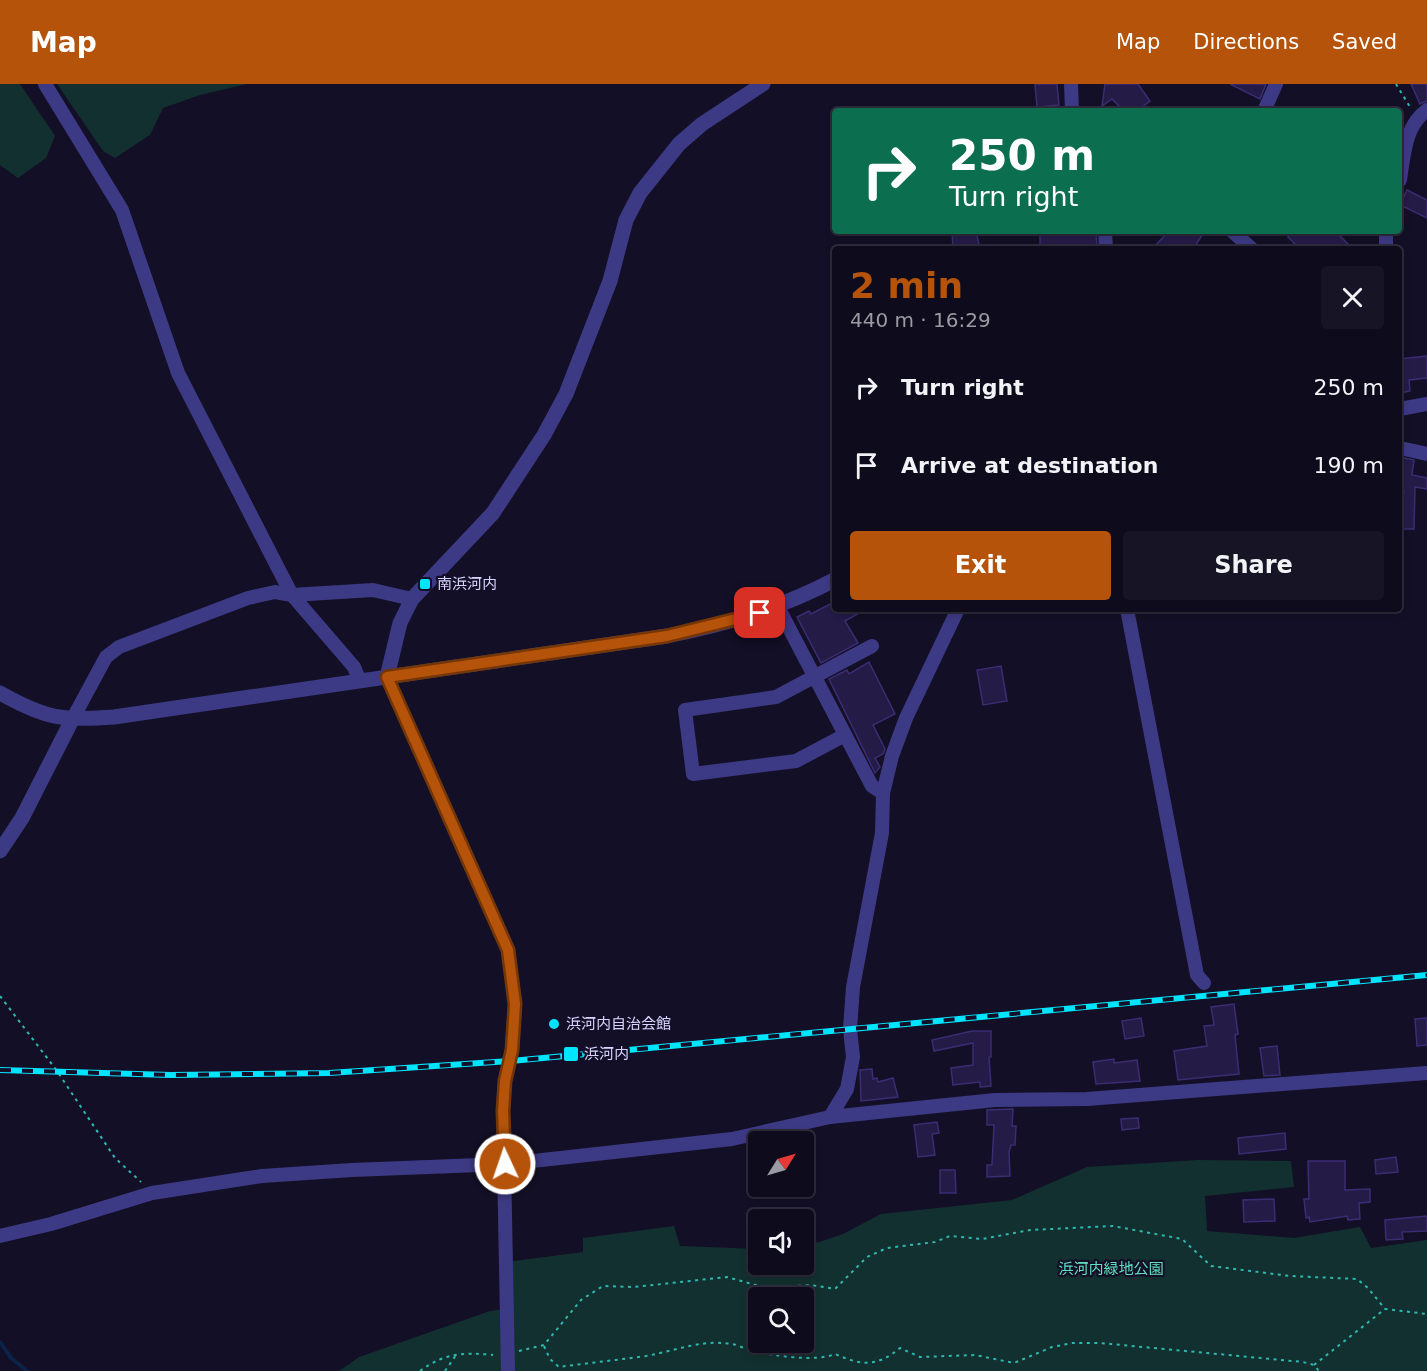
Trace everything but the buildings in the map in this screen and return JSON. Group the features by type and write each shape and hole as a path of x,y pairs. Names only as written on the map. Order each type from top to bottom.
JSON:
{"street":[{"path":"45,84 122,210 178,373 292,595 354,667 360,681"},
{"path":"508,1371 503,1111 505,1081 512,1050 515,1004 508,950 387,677 400,623 412,599 492,513 544,435 566,393 584,351 610,281 626,220 645,185 679,144 702,124 763,84"},
{"path":"1071,84 1072,108"},
{"path":"1265,108 1276,84"},
{"path":"1402,168 1406,145 1415,119 1423,113"},
{"path":"1235,234 1249,246"},
{"path":"1402,409 1427,404"},
{"path":"1402,448 1427,454"},
{"path":"0,693 48,716 72,720 114,717 667,636 725,624 778,607 832,581"},
{"path":"0,851 22,818 106,657 119,647 248,598 276,592 292,595 374,590 412,599"},
{"path":"778,607 872,786 883,793"},
{"path":"830,1117 847,1089 853,1057 850,1029 853,987 882,833 883,793 906,718 957,612"},
{"path":"1128,612 1197,975 1204,983"},
{"path":"845,735 796,760 693,774 685,710 776,697 872,646"},
{"path":"0,1236 51,1224 152,1193 262,1176 505,1164 732,1139 830,1117 995,1100 1087,1099 1427,1073"}],"path":[{"path":"1396,84 1423,113"},
{"path":"0,996 57,1071 115,1158 152,1193"},
{"path":"420,1371 436,1359 467,1352 507,1353 544,1346 580,1300 603,1286 634,1287 727,1277 766,1288 811,1285 835,1289 867,1257 887,1248 935,1242 950,1236 982,1239 1030,1230 1069,1227 1113,1226 1182,1239 1211,1266 1290,1276 1357,1279 1368,1287 1385,1309"},
{"path":"544,1346 549,1359 559,1367 597,1360 647,1356 690,1344 732,1344 754,1352 824,1359 835,1353 859,1362 873,1363 886,1359 900,1347 921,1357 975,1355 1014,1363 1052,1347 1072,1342 1314,1365 1385,1309 1427,1314"},
{"path":"445,1371 456,1355"},
{"path":"1314,1365 1319,1371"}],"green space":[{"path":"0,84 20,84 55,136 46,158 18,178 0,165"},
{"path":"57,84 247,84 200,95 163,108 150,135 115,158 103,151"},
{"name":"浜河内緑地公園","path":"1198,1160 1291,1161 1294,1187 1205,1196 1207,1231 1294,1238 1360,1227 1371,1248 1427,1240 1427,1371 339,1371 359,1357 490,1311 504,1309 506,1262 583,1252 583,1238 674,1226 680,1246 748,1249 748,1275 814,1275 814,1243 843,1234 881,1214 1012,1200 1087,1167"}],"waterway":[{"path":"0,1342 11,1358 27,1371"}],"railway":[{"path":"0,1070 171,1075 329,1073 511,1061 1427,975"}],"place":[{"name":"南浜河内","path":"425,584"},
{"name":"浜河内自治会館","path":"554,1024"},
{"name":"浜河内","path":"571,1054"}],"route":[{"path":"505,1164 503,1111 505,1081 511,1061 515,1004 508,950 387,677 667,636 708,628 760,613"}]}
